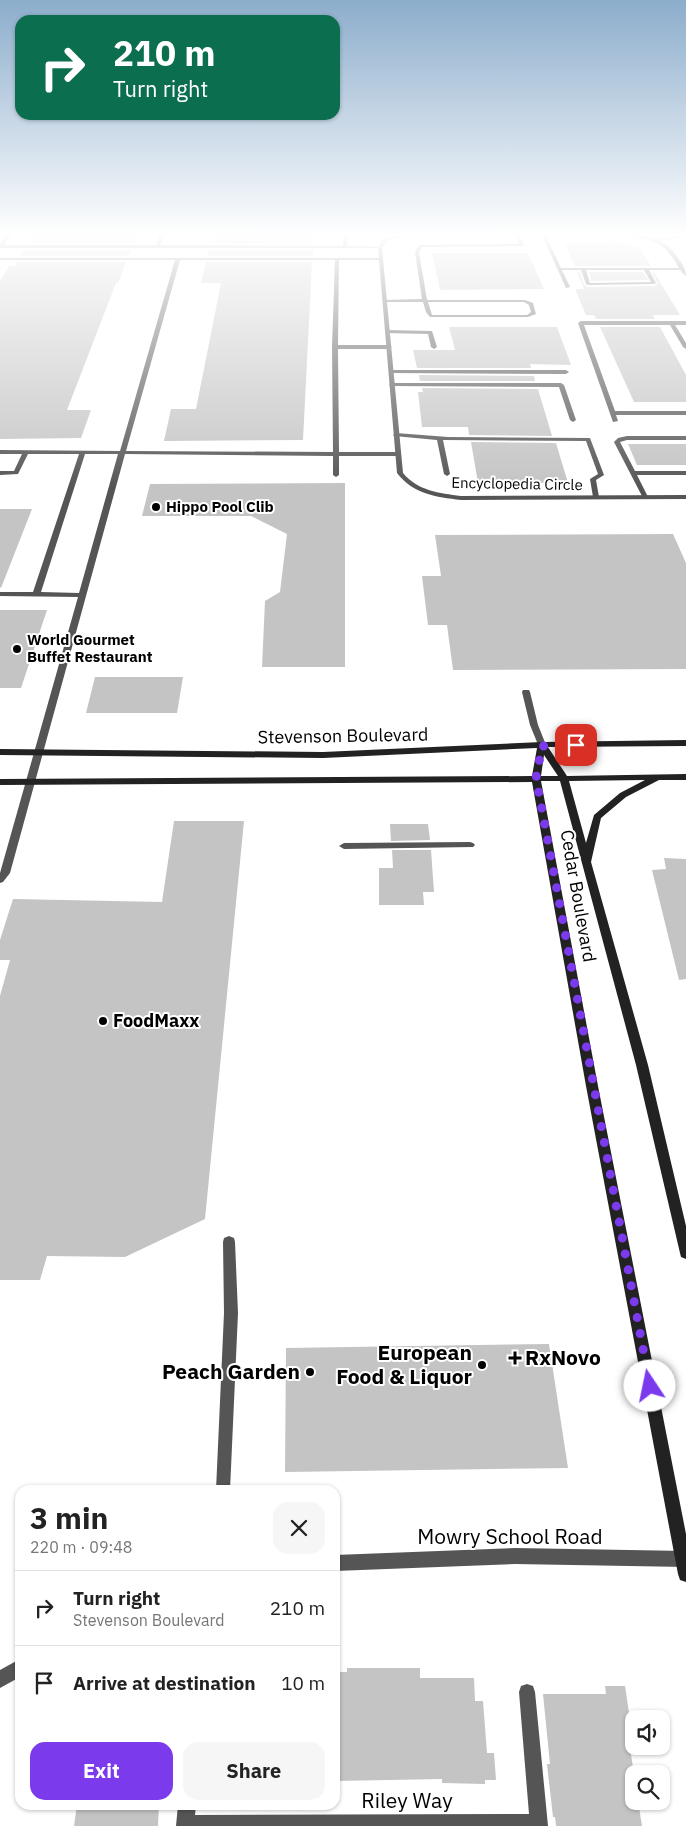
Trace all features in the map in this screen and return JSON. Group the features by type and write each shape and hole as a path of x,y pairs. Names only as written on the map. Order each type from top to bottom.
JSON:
{"main road":[{"name":"Stevenson Boulevard","path":"0,752 323,755 542,746 686,743"},
{"name":"Cedar Boulevard","path":"542,746 564,778 642,1065 686,1253"},
{"name":"Cedar Boulevard","path":"542,746 536,778 592,1086 685,1564"},
{"path":"586,863 597,817 623,795 659,777"},
{"path":"0,782 349,782 686,777"}],"street":[{"path":"0,880 5,873 161,317"},
{"path":"335,317 336,475"},
{"name":"Encyclopedia Circle","path":"386,317 400,473 405,481 419,489 438,495 460,498 686,497"},
{"path":"615,421 581,323 686,322"},
{"path":"672,323 686,347"},
{"path":"387,332 430,332 434,347"},
{"path":"334,347 389,347"},
{"path":"391,372 566,372"},
{"path":"392,385 560,385 573,420"},
{"path":"612,413 686,413"},
{"path":"396,435 440,439 588,439 600,475 593,478 596,497"},
{"path":"645,497 617,442 620,439 686,438"},
{"path":"440,439 447,474"},
{"path":"0,452 398,454"},
{"path":"0,473 16,474 26,452"},
{"path":"36,595 83,452"},
{"path":"632,473 686,473"},
{"path":"0,594 82,595"},
{"path":"526,692 534,725 542,746"},
{"path":"344,846 470,845"},
{"path":"222,1485 230,1313 229,1242"},
{"name":"Mowry School Road","path":"340,1564 515,1556 685,1564"},
{"path":"0,1680 15,1670"},
{"path":"526,1692 539,1825"},
{"path":"185,1825 186,1810"},
{"name":"Riley Way","path":"185,1825 539,1825"}],"building":[{"path":"0,317 103,317 67,410 91,410 81,438 0,439"},
{"path":"214,317 309,317 303,440 164,441 171,409 196,409"},
{"path":"595,317 654,317 655,319 596,319"},
{"path":"449,327 557,327 571,365 530,364 531,368 417,368 413,350 455,350"},
{"path":"600,327 660,327 686,375 686,402 634,402"},
{"path":"419,375 534,376 535,381 420,381"},
{"path":"422,388 538,389 552,436 469,435 468,427 422,427 418,392 423,392"},
{"path":"471,442 556,443 568,483 478,483"},
{"path":"628,444 686,444 686,465 637,465"},
{"path":"345,483 345,667 262,667 265,601 280,592 287,534 251,516 142,516 150,484"},
{"path":"0,509 32,509 1,588 0,587"},
{"path":"673,534 686,563 686,669 453,670 447,625 428,625 422,576 441,576 435,535"},
{"name":"World Gourmet Buffet Restaurant","path":"0,610 47,610 21,688 0,688"},
{"path":"95,677 183,677 177,713 86,713"},
{"path":"174,821 244,821 205,1219 125,1257 47,1256 40,1280 0,1280 0,996 10,960 0,960 0,940 13,899 162,902"},
{"path":"390,824 428,824 430,840 391,841"},
{"path":"392,850 431,850 434,892 423,892 424,905 379,905 379,868 393,868"},
{"path":"664,858 686,859 686,979 679,980 652,870 666,869"},
{"path":"549,1344 568,1468 285,1472 286,1348"},
{"path":"347,1668 420,1668 420,1678 474,1678 475,1701 483,1701 487,1753 494,1753 496,1780 485,1780 485,1784 442,1783 442,1779 340,1781 340,1672 347,1672"},
{"path":"605,1686 625,1686 629,1710 625,1710 625,1755 631,1755 633,1765 625,1765 625,1810 639,1810 642,1826 556,1826 555,1817 553,1817 547,1764 550,1764 543,1694 606,1694"},
{"path":"76,1810 159,1810 158,1826 74,1826"}],"place":[{"name":"Hippo Pool Clib","path":"156,507"},
{"name":"World Gourmet Buffet Restaurant","path":"17,649"},
{"name":"FoodMaxx","path":"103,1021"},
{"name":"RxNovo","path":"515,1358"},
{"name":"European Food & Liquor","path":"482,1365"},
{"name":"Peach Garden","path":"310,1372"}],"route":[{"path":"576,745 542,746 536,778 592,1086 650,1386"}]}
